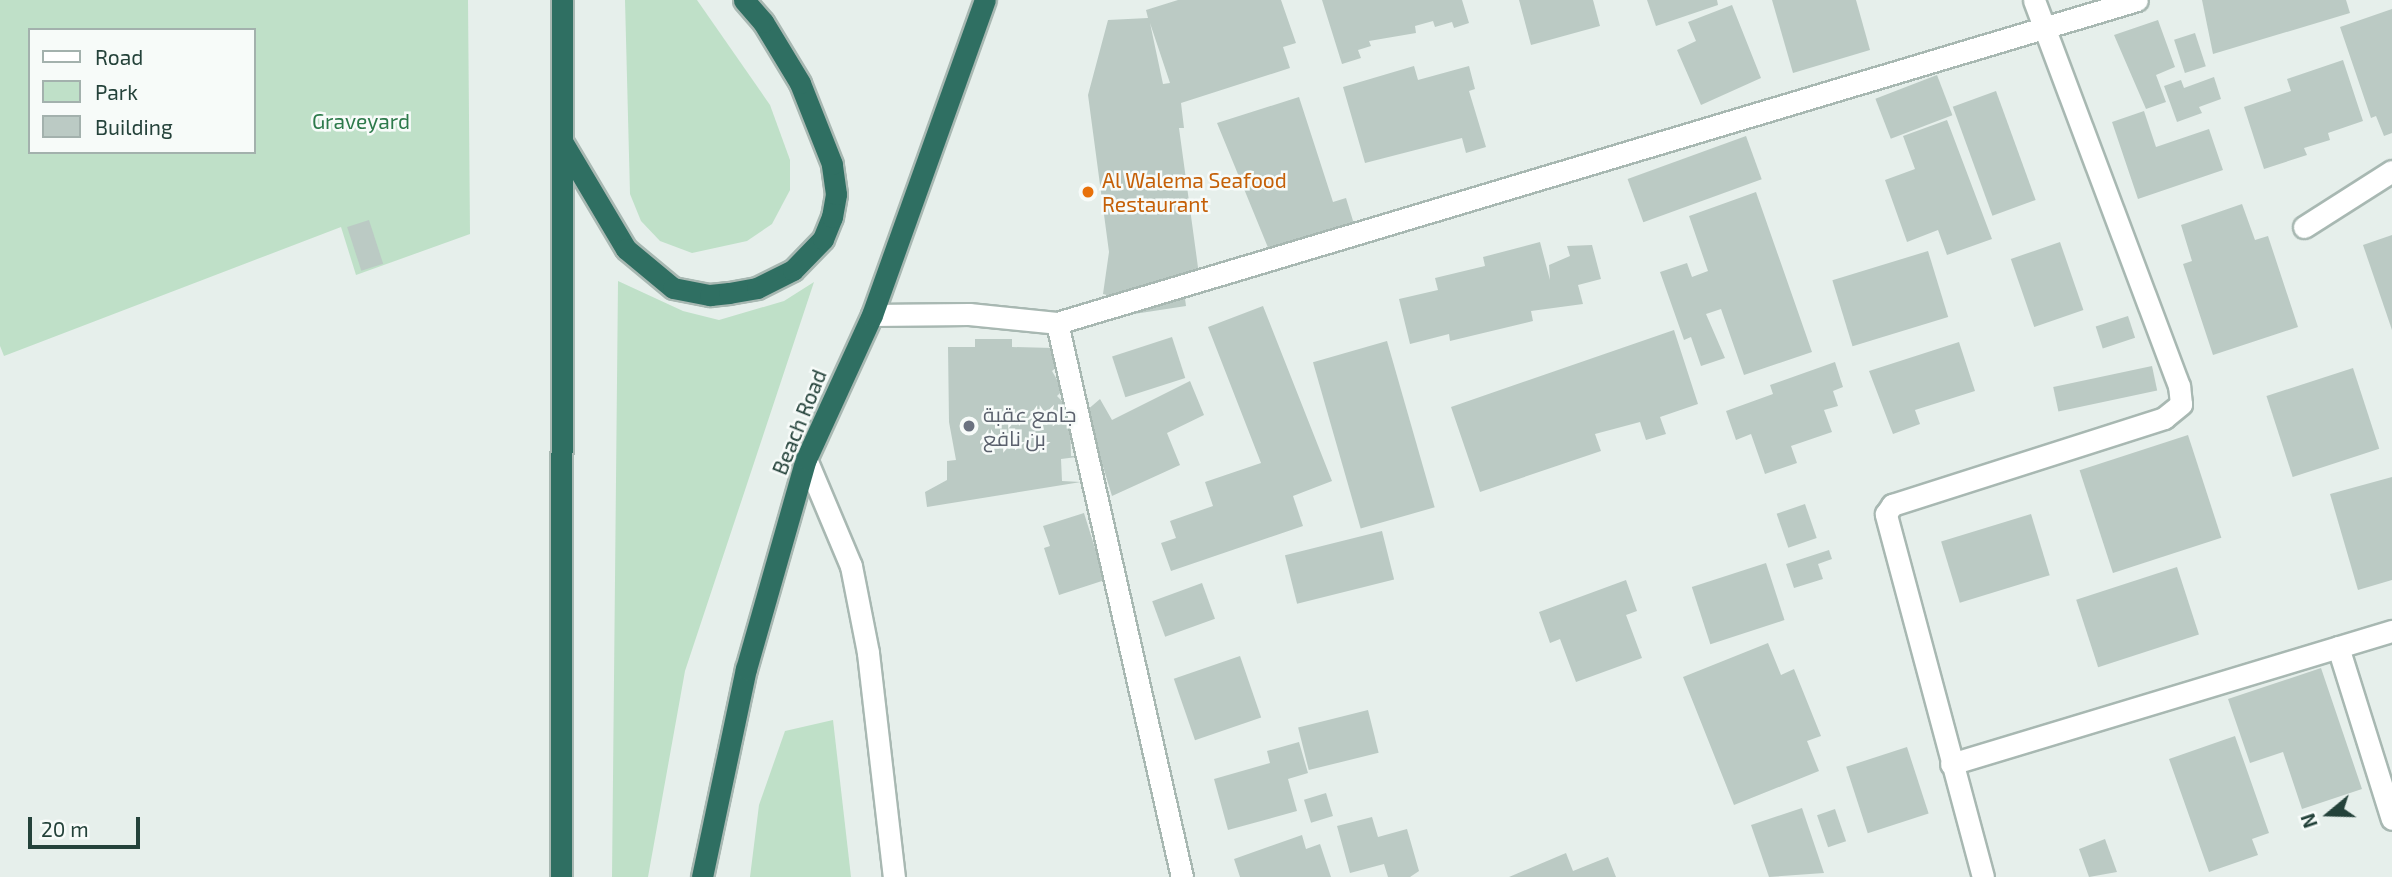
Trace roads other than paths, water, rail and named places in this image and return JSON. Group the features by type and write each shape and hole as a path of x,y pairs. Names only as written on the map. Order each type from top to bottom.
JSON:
{"highway":[{"path":"561,877 562,0"},
{"path":"563,143 626,249 673,288 710,295 729,293 757,288 793,270 823,239 832,217 836,194 832,164 800,83 763,22 744,0"},
{"name":"Beach Road","path":"702,877 746,669 806,459 872,315 985,0"}],"street":[{"path":"1983,877 1886,514 1892,505 2164,418 2181,404 2179,386 2035,0"},
{"path":"872,315 969,314 1057,323 2046,30 2137,0"},
{"path":"2304,227 2392,171"},
{"path":"1057,323 1182,877"},
{"path":"806,459 851,566 868,653 894,877"},
{"path":"1951,764 2392,631"},
{"path":"2338,647 2392,819"}],"place":[{"name":"Al Walema Seafood Restaurant","path":"1088,192"},
{"name":"جامع عقبة بن نافع","path":"969,426"}],"park label":[{"name":"Graveyard","path":"361,121"}]}
